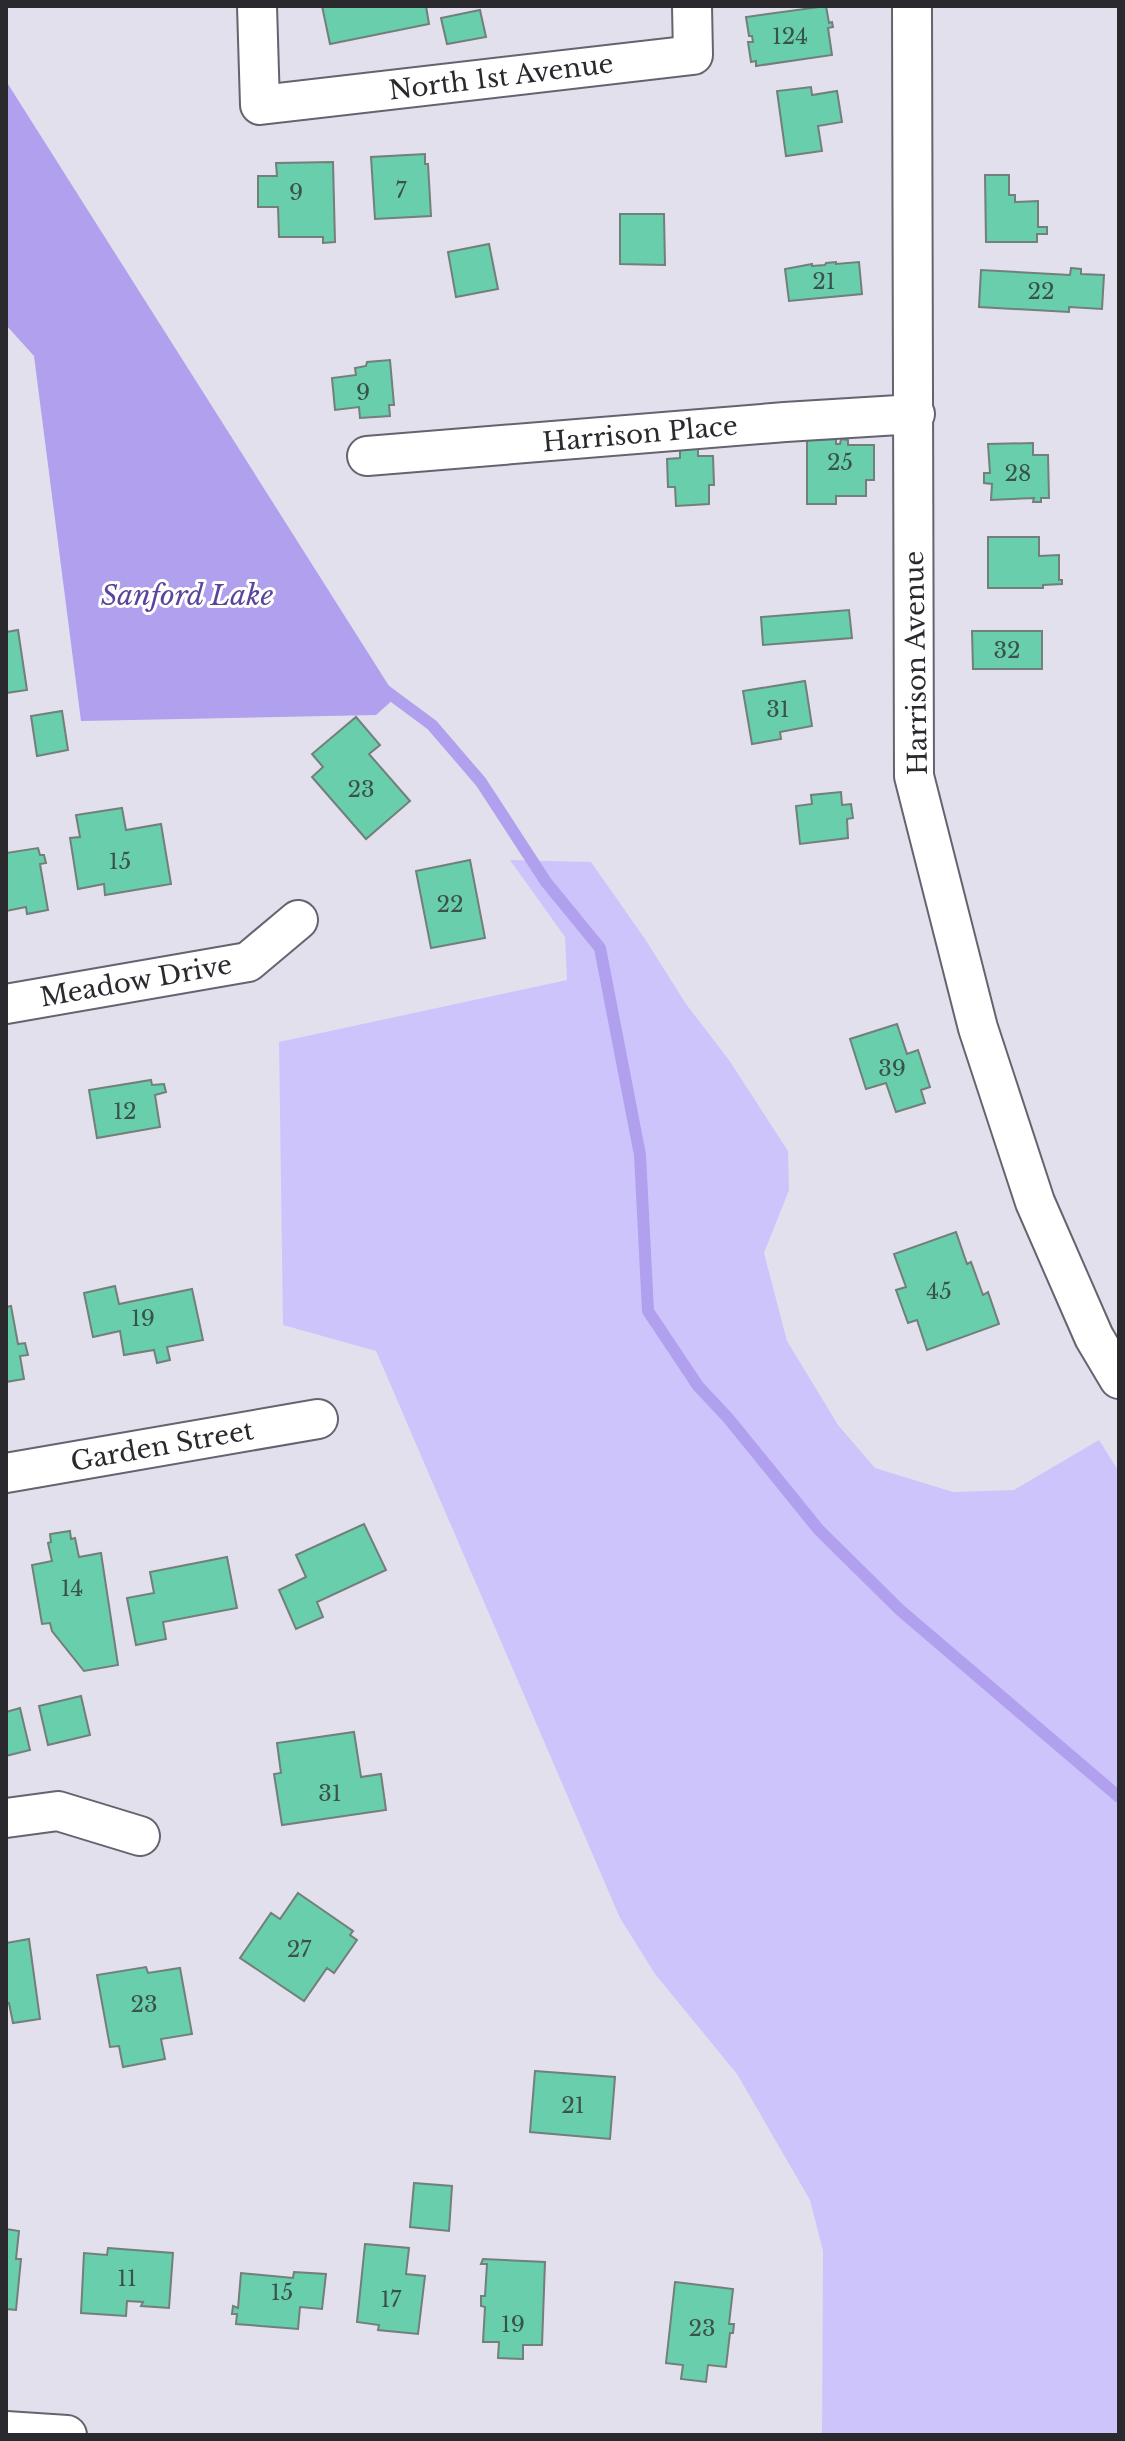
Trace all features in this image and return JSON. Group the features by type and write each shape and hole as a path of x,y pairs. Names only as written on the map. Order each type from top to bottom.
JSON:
{"street":[{"name":"North 1st Avenue","path":"257,6 260,105 693,55 692,6"},
{"name":"Harrison Avenue","path":"912,6 914,776 978,1028 1035,1202 1094,1337 1119,1379"},
{"name":"Harrison Place","path":"367,456 915,414"},
{"name":"Meadow Drive","path":"6,1004 248,962 298,920"},
{"name":"Garden Street","path":"6,1473 318,1419"},
{"path":"6,1818 58,1811 140,1836"},
{"path":"6,2431 67,2435"}],"shaded area":[{"path":"510,860 591,862 686,1004 729,1060 788,1151 789,1190 764,1253 787,1341 838,1425 875,1468 953,1492 1014,1490 1099,1440 1119,1472 1119,2435 822,2435 823,2251 810,2200 737,2074 655,1974 620,1918 376,1351 283,1325 279,1042 567,980 565,937"}],"water":[{"name":"Sanford Lake","path":"6,81 396,697 376,715 81,721 34,356 6,325"}],"building":[{"path":"322,6 426,6 429,24 330,44"},
{"path":"826,6 829,23 832,22 833,27 828,28 832,55 756,66 756,61 751,62 748,42 753,42 746,17"},
{"path":"480,10 486,37 447,44 441,18"},
{"path":"811,87 812,95 837,91 842,122 818,126 822,151 786,156 777,91"},
{"path":"425,154 431,216 375,219 371,157"},
{"path":"333,162 335,242 323,243 323,237 279,237 278,207 258,207 258,176 277,176 276,163"},
{"path":"985,175 1009,175 1009,195 1015,195 1015,202 1038,201 1038,227 1047,227 1047,234 1037,234 1037,242 986,242"},
{"path":"620,214 664,214 665,265 620,264"},
{"path":"489,244 498,289 456,297 448,252"},
{"path":"859,262 862,294 789,301 785,269"},
{"path":"1071,268 1081,269 1081,274 1104,275 1102,309 1069,307 1069,312 979,307 981,270 1070,275"},
{"path":"390,360 394,405 389,405 390,416 360,418 359,407 335,410 332,378 356,375 355,368 366,366 367,362"},
{"path":"836,439 836,444 840,444 841,439 848,440 848,445 874,445 874,480 866,480 866,496 836,496 836,504 807,504 807,440"},
{"path":"1033,443 1033,455 1048,455 1049,498 1041,498 1041,502 1033,502 1034,498 991,500 992,484 984,483 984,473 990,473 988,444"},
{"path":"680,448 698,448 698,456 713,456 714,485 709,485 709,504 676,506 675,487 668,487 667,459 680,458"},
{"path":"988,537 1039,537 1039,556 1059,555 1059,580 1062,584 1043,585 1043,588 988,588"},
{"path":"849,610 852,638 763,645 761,617"},
{"path":"18,630 27,690 6,693 6,632"},
{"path":"972,631 1042,631 1042,669 973,669"},
{"path":"805,681 812,726 780,732 781,739 752,744 743,691"},
{"path":"62,711 68,750 37,756 31,716"},
{"path":"356,717 380,745 369,754 410,801 366,839 312,777 323,767 312,754"},
{"path":"841,792 842,805 851,804 853,818 847,819 848,838 800,844 796,806 812,804 811,795"},
{"path":"122,808 126,830 161,824 171,884 105,895 104,884 78,889 70,838 80,837 76,815"},
{"path":"38,848 46,863 40,864 48,910 27,914 26,907 6,911 6,853"},
{"path":"470,860 485,938 431,948 416,871"},
{"path":"897,1024 907,1054 918,1050 930,1087 921,1090 925,1103 896,1112 886,1083 866,1089 850,1039"},
{"path":"151,1080 152,1085 164,1084 166,1092 155,1095 160,1127 97,1138 89,1090"},
{"path":"956,1232 967,1264 971,1262 983,1295 988,1292 999,1324 927,1350 917,1320 908,1323 896,1290 906,1287 894,1254"},
{"path":"115,1286 119,1304 192,1289 203,1340 167,1347 170,1360 157,1363 154,1350 124,1355 120,1331 93,1337 84,1293"},
{"path":"11,1306 18,1344 25,1343 28,1355 20,1356 24,1379 6,1382 6,1307"},
{"path":"364,1524 386,1570 317,1602 323,1617 296,1629 279,1590 306,1577 296,1555"},
{"path":"70,1531 71,1539 75,1538 79,1557 101,1553 118,1665 84,1671 52,1631 50,1623 42,1624 32,1565 52,1561 48,1543 51,1542 50,1534"},
{"path":"227,1557 237,1608 163,1622 166,1639 136,1645 127,1598 154,1593 150,1572"},
{"path":"81,1696 90,1735 48,1745 39,1706"},
{"path":"20,1708 30,1750 6,1756 6,1712"},
{"path":"354,1732 361,1777 381,1774 386,1810 282,1825 274,1774 281,1773 277,1743"},
{"path":"298,1893 353,1931 350,1935 357,1940 334,1973 327,1968 304,2001 240,1958 271,1913 280,1919"},
{"path":"29,1939 40,2019 13,2023 9,2003 6,2004 6,1943"},
{"path":"146,1967 148,1973 180,1968 192,2034 161,2039 165,2059 123,2067 119,2046 110,2047 97,1975"},
{"path":"535,2071 615,2077 610,2139 530,2132"},
{"path":"414,2183 452,2186 449,2231 410,2227"},
{"path":"6,2229 19,2231 16,2259 21,2259 16,2310 6,2309"},
{"path":"365,2244 409,2248 406,2274 425,2276 418,2334 378,2330 379,2325 357,2322"},
{"path":"108,2248 173,2253 169,2308 141,2306 143,2302 127,2301 126,2316 81,2313 84,2253 107,2255"},
{"path":"483,2259 545,2262 542,2345 523,2345 523,2359 498,2358 499,2342 483,2342 485,2307 481,2306 481,2296 485,2296 487,2264 481,2264"},
{"path":"294,2272 326,2274 322,2309 300,2307 298,2329 236,2324 237,2314 232,2314 233,2306 238,2308 241,2273 293,2278"},
{"path":"675,2282 733,2289 729,2324 734,2324 726,2367 708,2365 706,2382 681,2379 683,2365 666,2363"}],"waterway":[{"path":"382,688 432,725 481,782 546,882 600,948 640,1155 648,1311 698,1386 819,1530 900,1610 1119,1797"}]}
